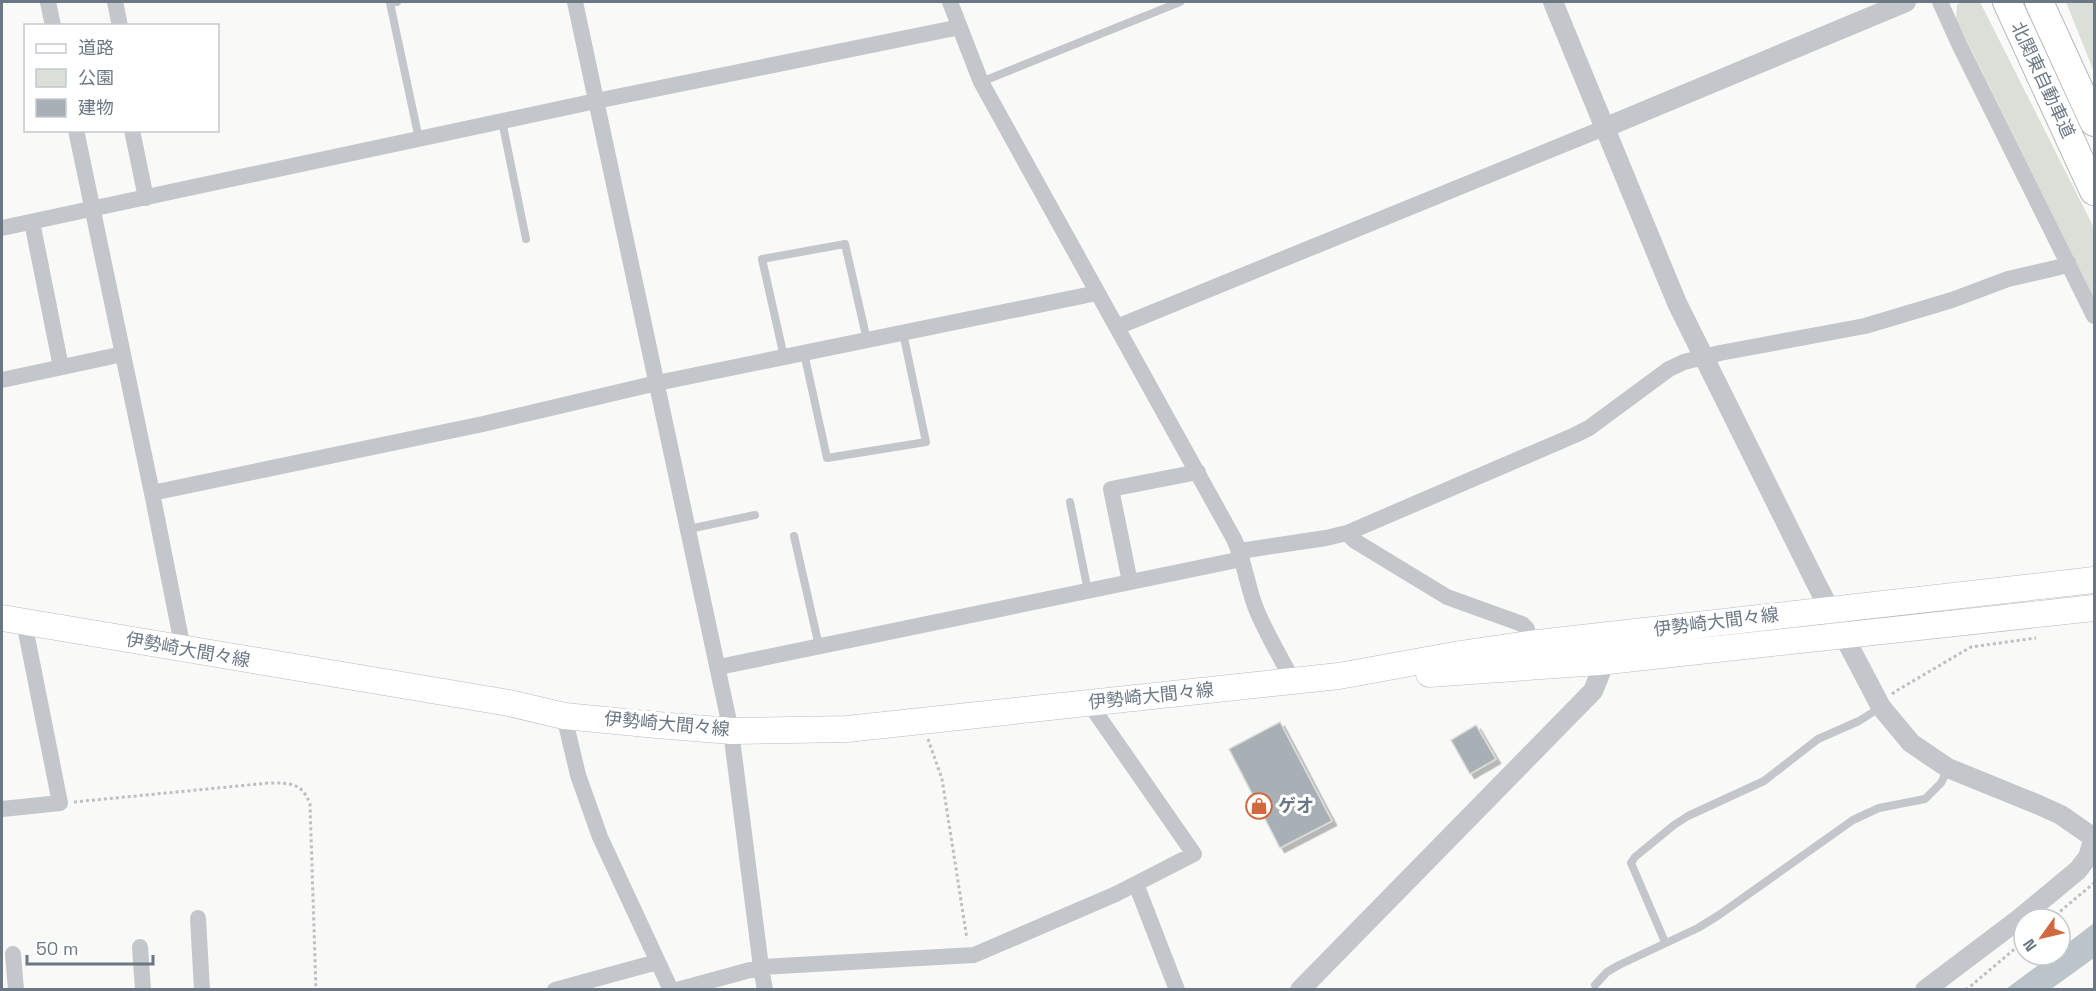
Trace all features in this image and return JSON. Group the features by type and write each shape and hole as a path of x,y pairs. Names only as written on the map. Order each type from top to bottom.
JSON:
{"highway":[{"path":"1997,2 2074,150"},
{"name":"北関東自動車道","path":"2007,2 2094,191"},
{"name":"北関東自動車道","path":"2039,2 2094,123"}],"main road":[{"name":"伊勢崎大間々線","path":"13,620 509,703 564,716 731,730 848,729 1339,676 1529,644 2094,580"},
{"name":"伊勢崎大間々線","path":"1339,676 1388,677 1599,662 2094,608"}],"street":[{"path":"48,2 54,24"},
{"path":"115,2 120,24"},
{"path":"575,2 719,667 731,730 765,990"},
{"path":"951,2 981,82 1198,472 1241,555 1246,581 1256,608 1293,681"},
{"path":"1553,2 1660,264 1703,357 1829,609 1881,707 1911,743 1948,768 2061,815 2094,838 2088,857 2078,870 2019,919 1925,990"},
{"path":"1118,327 1906,2"},
{"path":"1940,2 1959,45 2094,316"},
{"path":"2,228 596,101 960,27"},
{"path":"76,132 183,649"},
{"path":"132,132 146,198"},
{"path":"32,222 61,367"},
{"path":"719,667 1088,591 1347,533 1589,428 1669,369 1684,362 1865,326 1921,310 2008,279 2051,269 2068,262"},
{"path":"152,493 483,424 657,383 1097,293"},
{"path":"2,380 123,354"},
{"path":"1130,582 1111,489 1198,472"},
{"path":"1347,533 1355,541 1447,597 1522,624 1527,629 1529,644"},
{"path":"2,809 60,803 13,620"},
{"path":"1300,990 1593,691 1600,674 1599,662"},
{"path":"677,990 761,967 974,955 1136,884 1194,854 1089,703"},
{"path":"564,716 578,775 600,837 671,990"},
{"path":"1136,884 1177,990"},
{"path":"198,918 202,990"},
{"path":"140,947 143,990"},
{"path":"13,954 16,990"},
{"path":"555,990 657,962"}],"lane":[{"path":"397,2 390,3 419,139"},
{"path":"981,82 1180,2"},
{"path":"502,121 526,239"},
{"path":"784,357 762,259 845,244 867,340"},
{"path":"804,353 827,458 926,442 903,333"},
{"path":"1070,502 1088,591"},
{"path":"689,530 755,515"},
{"path":"794,536 819,646"},
{"path":"1665,942 1631,864 1635,857 1688,816 1764,781 1818,739 1859,721 1881,707"},
{"path":"1594,985 1607,972 1619,965 1698,928 1719,915 1853,820 1879,808 1925,799 1941,783 1948,768"}],"path":[{"path":"1881,707 1896,690 1971,647 2036,638"},
{"path":"922,721 942,780 969,955"},
{"path":"60,803 269,783 287,783 303,790 310,804 316,990"},
{"path":"2065,907 2094,883"},
{"path":"1966,990 2012,951"}],"green space":[{"path":"1962,2 1980,2 2094,228 2094,298 1956,19 1957,5"},
{"path":"2066,2 2094,2 2094,72"}],"shaded area":[{"path":"2094,923 2094,958 2051,989 2006,989 2036,967 2072,967 2072,940"}],"building":[{"path":"1280,722 1332,821 1280,848 1229,749"},
{"path":"1476,725 1496,759 1470,774 1451,740"}],"place":[{"name":"ゲオ","path":"1259,806"}]}
